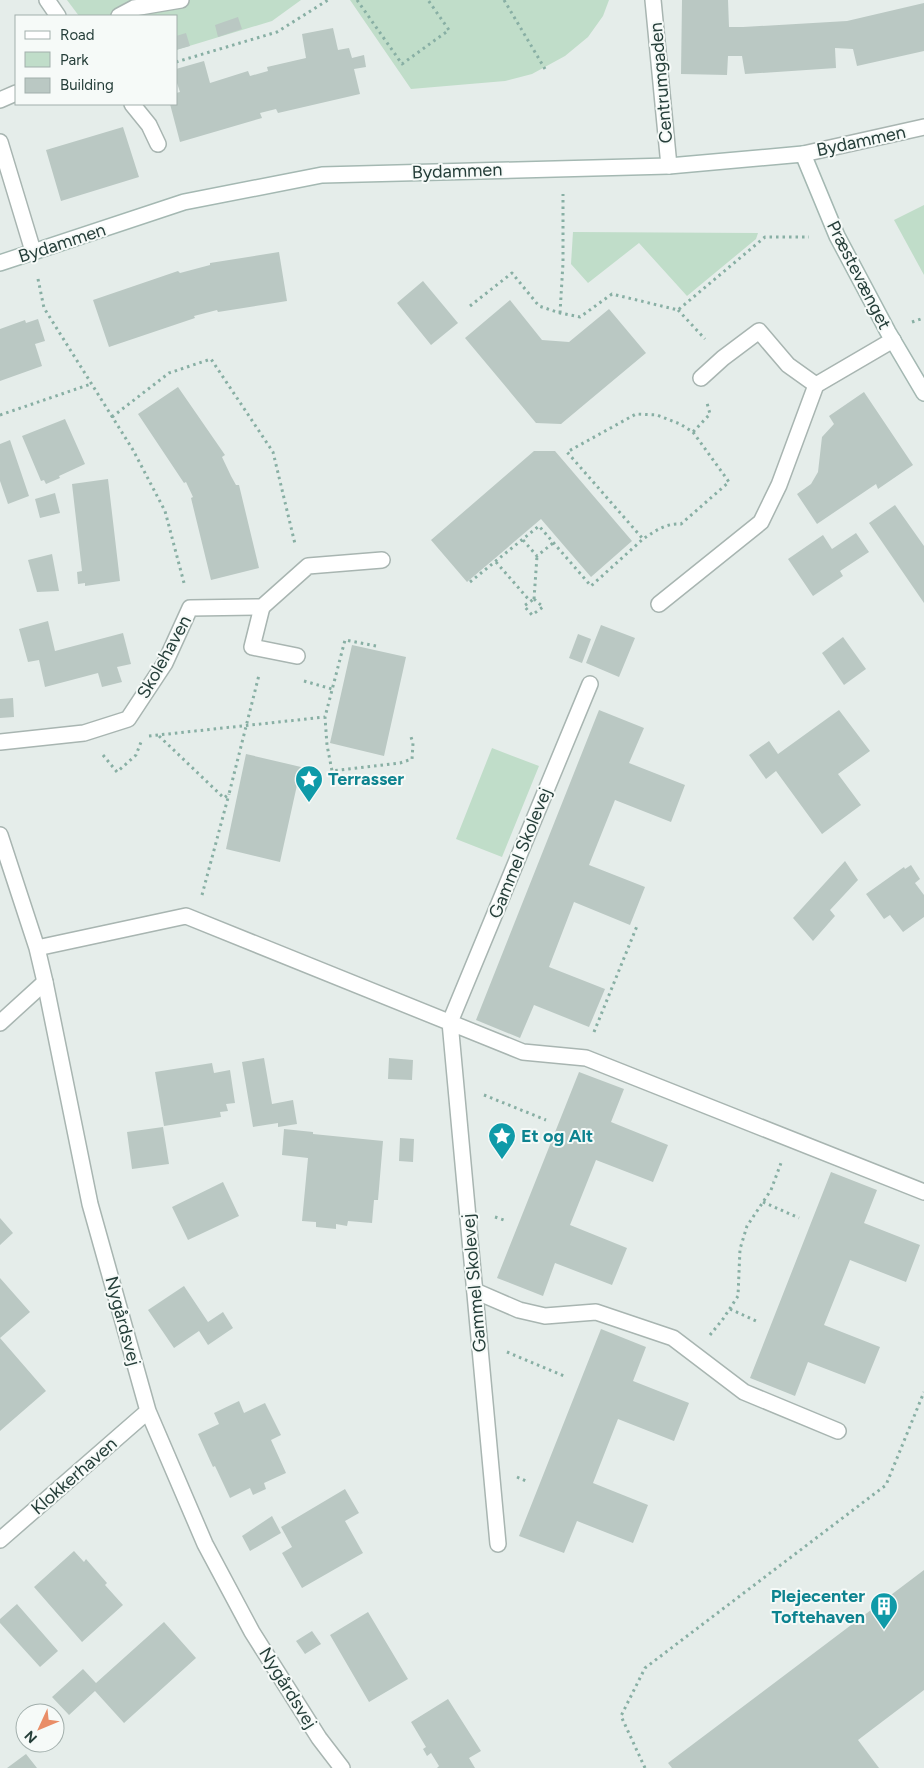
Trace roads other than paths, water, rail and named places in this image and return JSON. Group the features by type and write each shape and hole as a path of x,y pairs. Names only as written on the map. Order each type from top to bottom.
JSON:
{"street":[{"path":"47,0 57,15"},
{"path":"121,15 134,8 181,0"},
{"name":"Centrumgaden","path":"653,0 669,166"},
{"path":"0,100 15,93"},
{"path":"133,105 149,125 158,144"},
{"name":"Bydammen","path":"0,263 184,202 322,175 669,166 803,154 924,128"},
{"path":"0,142 33,251"},
{"name":"Præstevænget","path":"803,154 837,236 924,393"},
{"path":"701,378 723,358 759,331 788,365 816,385"},
{"path":"658,604 761,522 779,485 816,385 893,340"},
{"path":"297,656 252,647 262,607 308,566 382,560"},
{"name":"Skolehaven","path":"0,742 84,733 128,719 165,663 190,608 262,607"},
{"name":"Gammel Skolevej","path":"498,1544 450,1022 590,684"},
{"name":"Nygårdsvej","path":"0,835 45,982 90,1204 148,1411 205,1544 252,1632 319,1738 342,1768"},
{"path":"36,948 186,916 523,1052 583,1058 924,1192"},
{"path":"0,1023 45,982"},
{"path":"475,1291 519,1310 545,1316 596,1312 673,1338 744,1392 838,1430"},
{"name":"Klokkerhaven","path":"0,1540 148,1411"}],"place":[{"name":"Terrasser","path":"309,803"},
{"name":"Et og Alt","path":"502,1160"},
{"name":"Plejecenter Toftehaven","path":"884,1630"}]}
